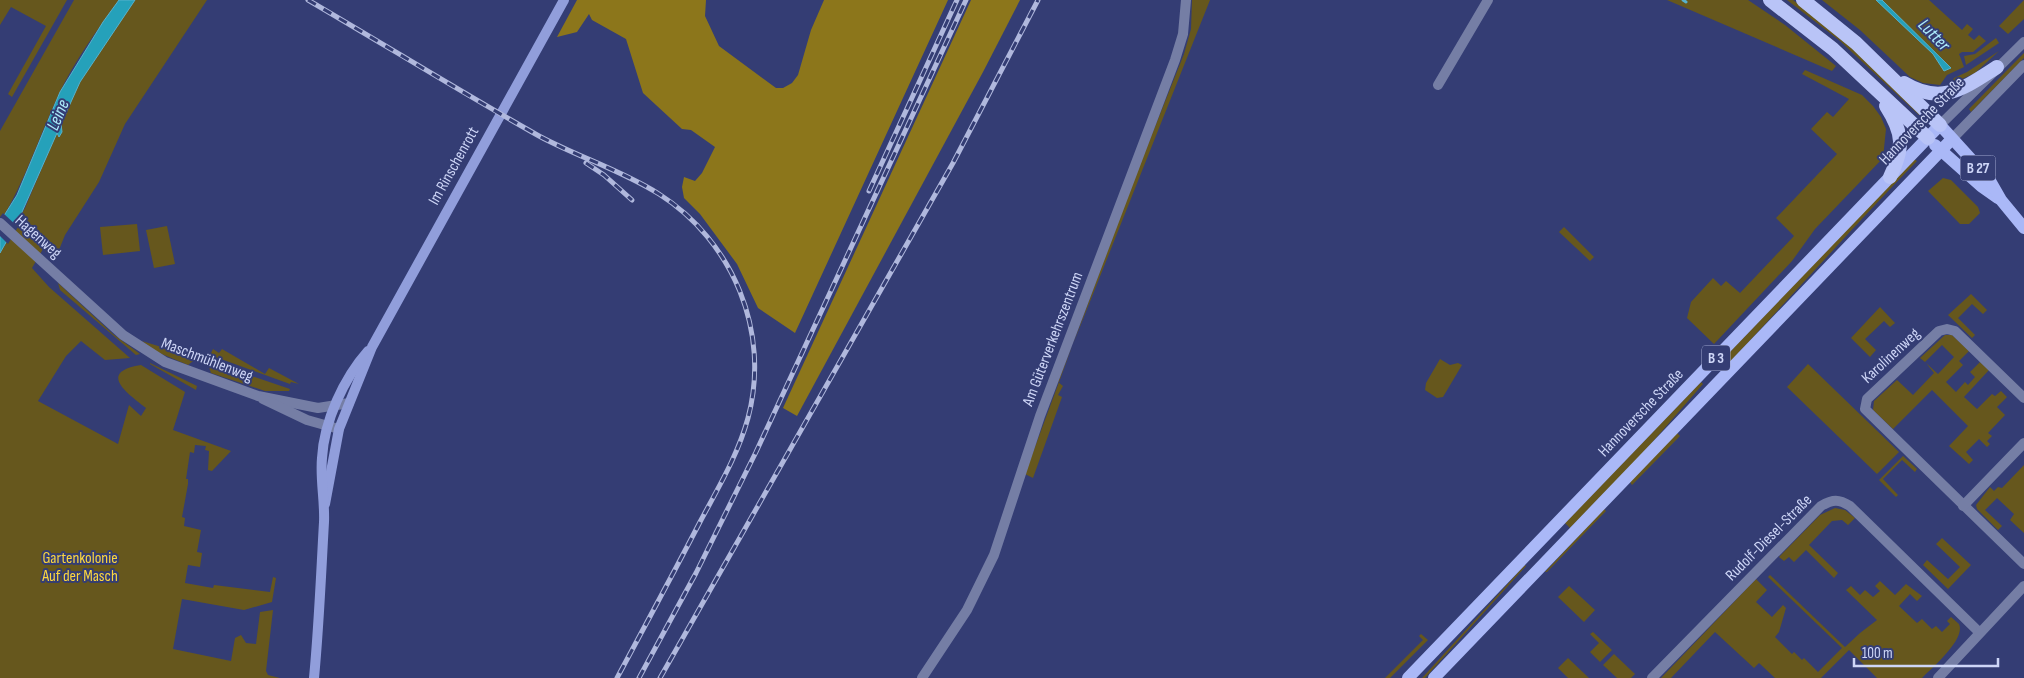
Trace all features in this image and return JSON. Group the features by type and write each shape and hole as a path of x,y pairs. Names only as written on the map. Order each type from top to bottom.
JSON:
{"highway":[{"name":"B 3","path":"1770,0 1833,49 1875,88 1896,122 1900,140 1899,157 1890,177"},
{"path":"1804,1 1843,31 1940,125"},
{"path":"1888,74 1921,91 1944,94 1962,89 1997,67"},
{"name":"B 27","path":"1875,88 1928,138"}],"main road":[{"name":"Im Rinschenrott","path":"349,404 372,347 564,0"},
{"path":"1940,125 1952,139"},
{"name":"Hannoversche Straße","path":"1408,678 1940,125"},
{"name":"B 27","path":"1928,138 1981,186 2002,200"},
{"name":"Hannoversche Straße","path":"1434,678 1952,139"},
{"name":"B 27","path":"1952,139 1989,179 2002,200 2024,228"},
{"name":"Im Rinschenrott","path":"328,427 354,366 372,347"},
{"path":"324,504 339,429 349,404"},
{"path":"314,678 324,504 321,460 328,427"}],"street":[{"name":"Am Güterverkehrszentrum","path":"922,678 967,610 994,555 1040,416 1175,60 1183,34 1186,0"},
{"path":"1438,85 1488,2"},
{"name":"Hannoversche Straße","path":"1940,125 2024,42"},
{"name":"Hannoversche Straße","path":"1952,139 2024,65"},
{"name":"Hagenweg","path":"0,223 55,273"},
{"name":"Maschmühlenweg","path":"55,273 123,335 149,354 172,365 258,396 318,408 349,404"},
{"name":"Karolinenweg","path":"2024,398 1955,331 1947,329 1940,331 1865,403 1868,414 2024,564"},
{"name":"Maschmühlenweg","path":"258,396 278,408 328,427 339,429"},
{"path":"1963,506 2024,443"},
{"name":"Rudolf-Diesel-Straße","path":"1652,678 1821,506 1831,500 1840,500 1850,506 1979,632"},
{"path":"1938,678 2024,586"}],"green space":[{"path":"0,0 67,0 12,97 8,94 46,26 11,7 0,25"},
{"path":"74,0 119,0 65,82 17,191 0,222 0,131"},
{"name":"Gartenkolonie Auf der Masch","path":"135,0 207,0 125,124 99,182 65,235 55,260 43,249 32,268 49,287 130,358 105,360 81,341 66,356 38,401 118,444 129,405 141,416 146,408 124,390 118,378 121,373 128,368 141,365 185,392 173,430 231,451 212,471 208,470 209,451 205,450 206,446 195,445 194,453 190,452 186,479 188,479 188,484 182,517 185,518 184,526 201,530 197,552 202,553 200,567 188,565 185,583 213,588 214,585 270,592 273,577 276,578 272,602 244,610 182,599 173,649 231,661 235,638 241,635 246,643 256,644 260,612 273,610 266,671 268,675 280,678 0,678 0,244 4,247 25,208 57,132 59,137 63,120 79,84 101,47"},
{"path":"1192,0 1210,0 1073,345 1133,182 1184,54 1191,29"},
{"path":"1667,0 1748,0 1785,25 1836,66 1832,71"},
{"path":"1787,0 1793,0 1841,37 1921,113 1919,115 1839,40"},
{"path":"1822,0 1929,0 1962,30 1967,24 1973,29 1968,35 1974,40 1979,35 1986,41 1973,52 1962,52 1959,54 1964,67 1947,75 1940,85 1923,83 1910,77 1860,30"},
{"path":"2024,0 2024,19 2008,34 1999,26"},
{"path":"1996,38 1999,43 1966,65 1964,56 1975,54"},
{"path":"1999,51 1975,73 1951,84 1954,78 1967,72"},
{"path":"2024,53 2024,58 1971,112 1969,109"},
{"path":"1805,70 1862,95 1873,106 1881,117 1886,129 1883,158 1815,229 1792,261 1714,344 1687,318 1691,302 1713,278 1721,286 1726,281 1740,293 1794,236 1776,218 1837,154 1811,129 1827,112 1833,117 1849,99 1802,74"},
{"path":"1914,159 1917,161 1727,365 1725,357"},
{"path":"1943,178 1951,180 1978,207 1980,213 1969,224 1960,224 1928,191"},
{"path":"137,224 140,251 103,255 100,227"},
{"path":"167,226 175,264 154,268 146,230"},
{"path":"1564,227 1594,257 1590,261 1559,232"},
{"path":"58,283 113,334 140,354 136,355 60,290"},
{"path":"1971,294 1987,310 1983,314 1972,304 1958,318 1975,335 1972,338 1948,315"},
{"path":"1880,307 1895,323 1890,327 1884,321 1865,339 1876,350 1870,357 1851,338"},
{"path":"1945,335 1952,335 1969,351 1959,361 1963,365 1946,382 1956,392 1965,382 1968,385 1975,377 1970,372 1980,362 1989,370 1964,397 1977,409 1992,394 1995,396 2001,391 2007,397 1997,407 2005,415 1988,433 1992,436 1987,441 1990,444 1987,447 1979,439 1966,452 1973,460 1969,464 1949,446 1968,426 1932,390 1893,429 1873,410 1874,401 1897,380 1913,395 1934,373 1926,363 1938,374 1954,357 1942,345 1925,362 1920,358"},
{"path":"142,341 197,358 188,365 157,352"},
{"path":"1073,345 1059,383 1058,382"},
{"path":"213,349 219,353 222,349 265,374 269,368 299,384 291,382 290,384 210,355"},
{"path":"1440,359 1450,365 1458,363 1462,365 1443,397 1437,398 1425,390 1426,383"},
{"path":"207,361 290,389 289,391 265,391 211,373"},
{"path":"150,364 197,386 196,390"},
{"path":"1808,364 1899,452 1877,474 1787,387"},
{"path":"1701,382 1703,384 1642,454 1570,528 1565,523"},
{"path":"1059,383 1063,386 1058,395 1062,397 1033,478 1025,474"},
{"path":"1677,433 1680,436 1632,485 1630,482"},
{"path":"1903,456 1917,469 1915,472 1902,460 1883,479 1898,495 1896,497 1879,480"},
{"path":"2024,465 2024,533 2010,520 2014,514 1997,498 1985,510 2002,526 1998,530 1977,509 1976,505 1990,487 1994,491 1998,487 2002,488"},
{"path":"1835,508 1845,510 1855,518 1848,525 1842,520 1832,521 1809,545 1838,573 1834,578 1806,550 1794,562 1789,557 1784,561 1779,557 1820,515"},
{"path":"1604,509 1606,511 1545,572"},
{"path":"1942,538 1971,565 1948,589 1923,565 1927,560 1948,579 1960,567 1936,544"},
{"path":"1525,565 1425,678 1422,678"},
{"path":"1770,575 1845,647 1877,620 1846,590 1851,586 1860,595 1865,590 1873,597 1880,591 1875,586 1880,581 1895,595 1906,584 1922,596 1917,601 1910,594 1899,606 1917,623 1922,619 1932,629 1936,626 1942,632 1950,624 1947,621 1951,617 1959,624 1958,637 1940,660 1922,678 1877,678 1849,650 1821,678 1775,678 1759,663 1754,668 1715,632 1671,678 1661,678 1756,579 1767,590 1756,602 1772,617 1783,605 1786,608 1779,632 1775,637 1792,654 1794,652 1802,660 1804,658 1818,672 1842,648 1768,577"},
{"path":"1569,586 1595,610 1584,622 1558,597"},
{"path":"1593,632 1612,650 1600,662 1590,652 1599,643 1590,634"},
{"path":"1421,634 1428,640 1390,678 1385,678 1423,640 1419,636"},
{"path":"1614,654 1635,674 1631,678 1617,678 1603,665"},
{"path":"1568,658 1589,678 1568,678 1558,668"}],"shaded area":[{"path":"577,0 706,0 705,16 719,46 776,88 783,88 792,83 798,75 811,30 824,0 948,0 795,333 758,308 737,264 700,214 684,198 682,187 684,177 695,181 702,173 715,147 691,130 682,129 643,93 626,39 592,20 589,14 577,32 557,37"},
{"path":"971,0 1020,0 797,416 783,408"}],"water":[{"name":"Leine","path":"119,0 135,0 80,82 61,124 62,132 59,137 57,133 18,221 0,253 0,222 17,195 60,92 103,22"},
{"path":"1876,0 1882,0 1951,68 1944,71 1933,54"}],"pier":[{"path":"3,213 18,227 8,244 0,236 0,217"}],"railway":[{"path":"308,0 539,136 645,185 659,194 685,214 707,237 726,263 740,291 749,322 754,353 754,386 744,432 720,484 617,678"},
{"path":"869,191 957,0"},
{"path":"639,678 696,573 756,452 966,0"},
{"path":"660,678 953,163 1038,0"},
{"path":"586,163 604,175 632,200"}],"water label":[{"name":"Lutter","path":"1934,35"}]}
